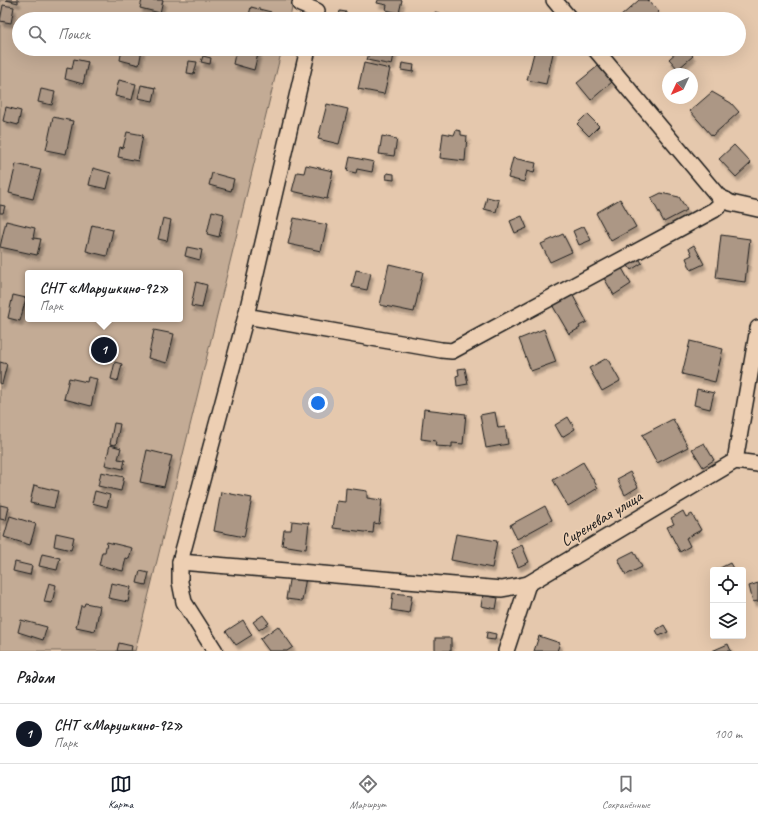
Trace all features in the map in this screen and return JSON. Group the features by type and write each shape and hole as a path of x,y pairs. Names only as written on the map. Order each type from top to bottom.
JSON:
{"street":[{"path":"554,0 564,12"},
{"path":"300,4 318,10"},
{"path":"215,651 184,602 180,582 180,562 246,316 306,56"},
{"path":"601,56 718,196 731,203 758,209"},
{"path":"246,316 433,349 452,351 714,210 726,200"},
{"path":"758,328 735,461 758,464"},
{"name":"Сиреневая улица","path":"528,584 735,461"},
{"path":"180,562 496,590 528,584 506,651"}],"shaded area":[{"path":"0,0 297,0 292,7 291,12 12,12 12,56 280,56 135,651 0,651"}],"building":[{"path":"6,0 18,0 18,3"},
{"path":"142,0 163,0 160,12 140,8"},
{"path":"378,0 402,0 399,12 386,10 387,5 377,3"},
{"path":"639,0 648,0 659,12 626,12"},
{"path":"3,5 14,7 11,23 0,21"},
{"path":"251,7 271,12 250,12"},
{"path":"121,56 141,56 139,65 120,60"},
{"path":"203,56 211,58 210,64 201,62"},
{"path":"235,56 258,56 254,70 233,64"},
{"path":"368,56 394,56 392,65 367,60"},
{"path":"533,56 552,56 546,84 527,80"},
{"path":"672,56 693,56 679,68 677,68 669,59"},
{"path":"74,59 88,62 83,84 65,79 67,68 72,69"},
{"path":"189,61 197,62 194,74 187,73"},
{"path":"364,63 390,69 384,94 358,89"},
{"path":"402,63 414,65 413,72 401,70"},
{"path":"598,66 612,82 591,100 577,83"},
{"path":"119,80 136,84 132,100 115,96"},
{"path":"141,85 156,88 153,101 138,98"},
{"path":"41,89 55,92 52,105 38,102"},
{"path":"712,92 731,103 739,112 712,136 690,111"},
{"path":"327,104 348,109 339,144 318,139"},
{"path":"6,107 21,111 18,125 3,121"},
{"path":"587,114 599,126 589,136 577,124"},
{"path":"53,117 73,121 66,154 46,150"},
{"path":"456,130 461,131 461,135 467,136 465,161 440,158 443,133 454,135"},
{"path":"127,132 143,135 138,161 118,157 120,147 123,148"},
{"path":"382,136 397,139 394,156 379,154"},
{"path":"734,145 751,163 736,177 719,159"},
{"path":"350,157 374,162 372,172 357,169 356,173 347,171"},
{"path":"513,158 536,163 534,173 527,171 524,182 508,178"},
{"path":"16,164 41,170 33,199 9,193"},
{"path":"306,165 333,171 327,199 292,191 297,172 304,173"},
{"path":"93,168 111,173 107,189 89,185"},
{"path":"212,173 234,179 231,191 209,185"},
{"path":"387,173 394,174 394,180 386,179"},
{"path":"661,193 679,197 687,210 664,222 651,198"},
{"path":"487,197 499,200 496,212 484,209"},
{"path":"620,199 636,227 611,241 596,213"},
{"path":"0,205 5,206 3,213 0,213"},
{"path":"212,211 224,214 219,237 207,234"},
{"path":"522,216 527,228 515,233 510,221"},
{"path":"163,218 171,220 167,241 158,239"},
{"path":"294,218 327,225 321,251 288,244"},
{"path":"6,221 35,228 33,238 41,239 37,255 0,247"},
{"path":"92,225 113,230 107,256 86,251"},
{"path":"584,226 591,240 579,245 573,231"},
{"path":"563,234 572,252 550,262 541,244"},
{"path":"721,235 750,239 745,282 716,278"},
{"path":"694,245 704,264 691,270 686,258 692,255 689,248"},
{"path":"187,247 202,250 200,260 185,256"},
{"path":"636,254 642,263 631,270 625,261"},
{"path":"619,263 631,284 614,295 601,273"},
{"path":"389,264 423,272 414,312 380,305"},
{"path":"356,270 371,273 367,290 352,287"},
{"path":"196,282 207,285 202,308 191,306"},
{"path":"571,292 587,322 569,334 551,303"},
{"path":"13,295 25,298 20,321 8,318"},
{"path":"544,329 556,362 531,371 519,339"},
{"path":"154,330 174,334 167,363 148,358"},
{"path":"690,341 723,349 715,382 682,374"},
{"path":"607,358 620,381 602,391 589,368"},
{"path":"0,362 7,364 2,384 0,383"},
{"path":"115,362 122,364 118,381 111,379"},
{"path":"465,368 468,384 457,386 456,376 459,375 458,369"},
{"path":"88,377 97,379 91,406 64,399 69,378 87,382"},
{"path":"697,389 714,393 710,409 694,405"},
{"path":"424,409 466,414 463,444 452,443 452,447 435,446 436,441 421,439"},
{"path":"495,412 498,428 505,427 508,444 486,448 480,415"},
{"path":"568,417 575,429 562,437 555,425"},
{"path":"673,419 688,447 657,463 642,435"},
{"path":"114,423 120,424 116,445 110,444"},
{"path":"704,443 714,460 703,467 692,449"},
{"path":"110,445 121,448 118,459 125,460 123,469 105,465"},
{"path":"147,450 172,456 164,487 140,482"},
{"path":"583,462 598,488 568,506 553,480"},
{"path":"101,472 124,477 121,491 98,486"},
{"path":"630,472 638,487 625,495 617,479"},
{"path":"34,485 58,491 54,508 30,503"},
{"path":"346,488 367,491 367,498 382,500 379,524 374,523 373,533 333,528 337,501 345,502"},
{"path":"95,491 110,495 107,507 92,503"},
{"path":"221,492 252,498 244,537 214,531"},
{"path":"0,505 9,507 6,520 0,519"},
{"path":"545,506 552,520 517,539 510,525"},
{"path":"683,511 686,517 692,514 701,530 686,538 690,546 680,552 667,527 674,524 671,518"},
{"path":"10,516 36,524 30,545 4,537"},
{"path":"292,521 309,523 306,549 282,545 284,530 291,530"},
{"path":"56,533 74,537 71,550 54,546"},
{"path":"456,534 497,541 492,568 451,560"},
{"path":"107,542 132,548 129,559 126,558 123,571 99,565 102,552 105,552"},
{"path":"522,545 529,562 518,567 511,550"},
{"path":"634,551 642,567 626,575 618,559"},
{"path":"42,554 60,558 57,570 39,566"},
{"path":"15,562 32,566 30,575 13,571"},
{"path":"730,563 732,567 722,567"},
{"path":"140,571 149,573 146,585 137,583"},
{"path":"290,574 306,577 302,601 286,599"},
{"path":"49,583 56,585 52,603 44,602"},
{"path":"111,583 131,587 128,602 108,598"},
{"path":"758,583 758,601 753,602 749,586"},
{"path":"393,593 412,595 409,613 391,610"},
{"path":"483,595 498,598 496,609 481,606"},
{"path":"85,603 100,606 95,631 76,627 81,606 84,606"},
{"path":"263,615 269,623 259,630 253,622"},
{"path":"21,620 47,627 43,640 18,632"},
{"path":"243,620 252,635 236,645 226,631"},
{"path":"664,625 668,632 659,636 656,630"},
{"path":"278,626 293,647 287,651 269,651 260,639"},
{"path":"487,632 496,634 495,640 486,639"},
{"path":"539,636 560,643 557,651 534,651"},
{"path":"435,638 451,638 451,651 435,651"},
{"path":"119,643 132,646 131,651 117,651"},
{"path":"728,644 731,651 712,651"}],"place":[{"name":"СНТ «Марушкино-92»","path":"104,350"}]}
